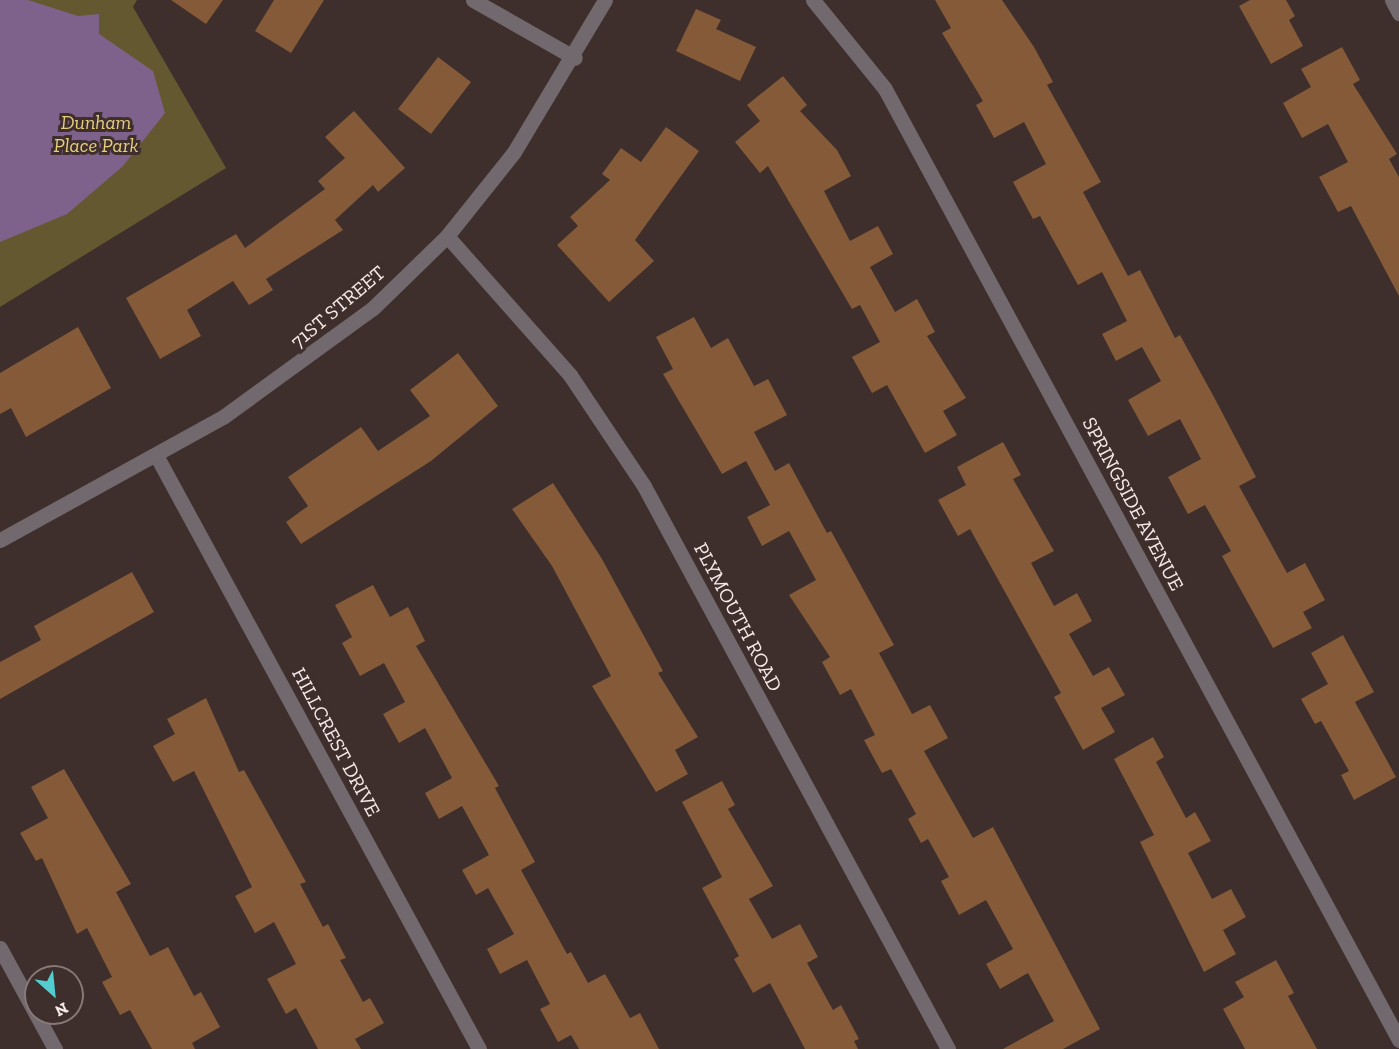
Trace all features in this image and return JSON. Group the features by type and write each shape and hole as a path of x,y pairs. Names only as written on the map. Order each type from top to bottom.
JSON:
{"street":[{"path":"472,0 575,58"},
{"name":"71ST STREET","path":"0,540 156,455 322,350 447,236 514,152 575,58 605,0"},
{"name":"SPRINGSIDE AVENUE","path":"813,0 853,43 885,89 1399,1040"},
{"path":"1392,0 1399,13"},
{"name":"PLYMOUTH ROAD","path":"447,236 570,375 644,486 948,1049"},
{"name":"HILLCREST DRIVE","path":"156,455 479,1049"},
{"path":"0,948 55,1049"}],"green space":[{"name":"Dunham Place Park","path":"0,0 137,0 133,7 226,168 0,307"}],"shaded area":[{"path":"0,0 28,0 78,16 99,14 99,34 153,71 165,113 123,166 67,214 0,242"}],"building":[{"path":"171,0 223,0 206,24"},
{"path":"274,0 324,0 291,53 255,31"},
{"path":"935,0 1002,0 1034,47 1053,82 1047,85 1101,182 1083,192 1128,276 1140,270 1175,338 1180,335 1215,399 1256,477 1239,486 1287,573 1305,563 1325,600 1303,612 1312,628 1273,648 1222,556 1231,551 1205,505 1188,514 1168,477 1201,459 1180,419 1148,436 1128,400 1161,381 1142,347 1116,361 1102,334 1127,321 1102,272 1078,285 1040,216 1033,219 1013,182 1046,164 1024,122 994,138 976,105 983,101 942,33 951,28"},
{"path":"1250,0 1286,0 1295,16 1289,20 1303,46 1271,64 1239,6"},
{"path":"696,9 721,20 716,29 756,47 740,81 676,51"},
{"path":"1342,47 1360,80 1353,84 1397,154 1389,159 1399,177 1399,296 1351,206 1338,212 1319,177 1348,162 1328,124 1302,138 1283,103 1311,87 1301,69"},
{"path":"438,57 471,82 431,134 398,109"},
{"path":"783,76 807,105 800,111 837,150 851,176 824,191 850,241 878,226 893,254 870,267 895,312 917,299 935,332 927,336 966,398 943,411 957,435 925,453 887,385 872,393 852,357 880,342 860,305 852,309 768,166 760,173 735,142 760,121 747,105"},
{"path":"354,111 405,168 378,192 373,185 335,220 343,230 266,279 273,290 249,305 233,281 187,310 201,336 160,359 126,298 236,234 245,248 325,189 318,181 345,158 325,137"},
{"path":"666,127 699,151 635,240 654,261 609,302 557,245 578,226 570,217 610,180 602,174 621,148 641,162"},
{"path":"694,317 711,348 728,338 754,386 768,379 787,415 754,432 775,471 789,463 827,533 831,531 894,645 879,653 912,714 930,705 948,738 924,751 973,838 993,827 1100,1029 1063,1049 1003,1049 1054,1021 1028,973 1000,989 986,964 1013,949 986,900 959,915 941,881 949,877 928,839 921,843 908,819 916,814 891,769 882,773 864,740 875,735 851,689 840,695 822,662 830,657 789,595 816,580 789,531 762,546 747,517 770,505 746,461 722,474 663,374 673,369 656,337"},
{"path":"78,327 111,388 26,437 11,408 0,414 0,373"},
{"path":"458,353 498,406 431,461 301,544 286,522 308,506 288,477 361,427 378,451 430,416 410,390"},
{"path":"1003,442 1021,475 1013,479 1054,551 1031,563 1054,606 1077,593 1092,621 1069,634 1093,676 1109,667 1125,695 1101,708 1115,732 1083,750 1054,697 1061,693 970,529 958,536 938,500 966,485 957,467"},
{"path":"553,483 602,559 663,671 658,673 698,737 675,750 688,774 656,792 592,686 611,676 552,566 512,509"},
{"path":"132,572 154,612 0,699 0,662 41,640 34,626"},
{"path":"373,585 390,617 408,607 425,641 416,646 499,786 495,788 535,862 521,870 567,954 571,952 588,983 605,974 630,1018 640,1013 659,1049 579,1049 571,1035 558,1042 540,1009 550,1004 527,960 500,974 487,949 514,934 488,888 476,895 462,870 489,855 462,806 439,819 425,793 452,778 425,728 399,743 383,714 405,702 384,663 360,676 342,643 352,637 335,605"},
{"path":"1343,635 1374,692 1355,702 1396,777 1354,800 1341,775 1349,771 1321,721 1315,724 1301,699 1328,684 1311,653"},
{"path":"206,698 239,772 244,770 306,882 300,884 323,927 328,924 346,958 340,960 363,1002 370,998 384,1023 355,1039 361,1049 318,1049 296,1008 286,1014 267,979 296,964 274,922 255,933 235,896 252,887 194,771 173,782 153,746 175,734 167,719"},
{"path":"1153,737 1164,757 1156,762 1186,818 1195,812 1211,841 1188,853 1212,899 1231,889 1246,917 1223,930 1236,954 1204,972 1140,842 1154,835 1114,759"},
{"path":"64,769 131,884 116,892 150,956 168,947 194,996 201,992 220,1027 192,1043 195,1049 152,1049 130,1010 120,1015 102,982 112,977 87,928 77,934 42,858 36,861 20,833 48,818 31,787"},
{"path":"722,781 735,805 728,809 773,886 749,899 772,939 800,924 818,957 807,963 833,1010 841,1005 859,1039 854,1041 858,1049 805,1049 770,983 753,993 734,959 739,956 702,888 722,877 682,802"},
{"path":"1276,960 1294,993 1288,996 1317,1049 1245,1049 1223,1009 1244,997 1235,982"}]}
